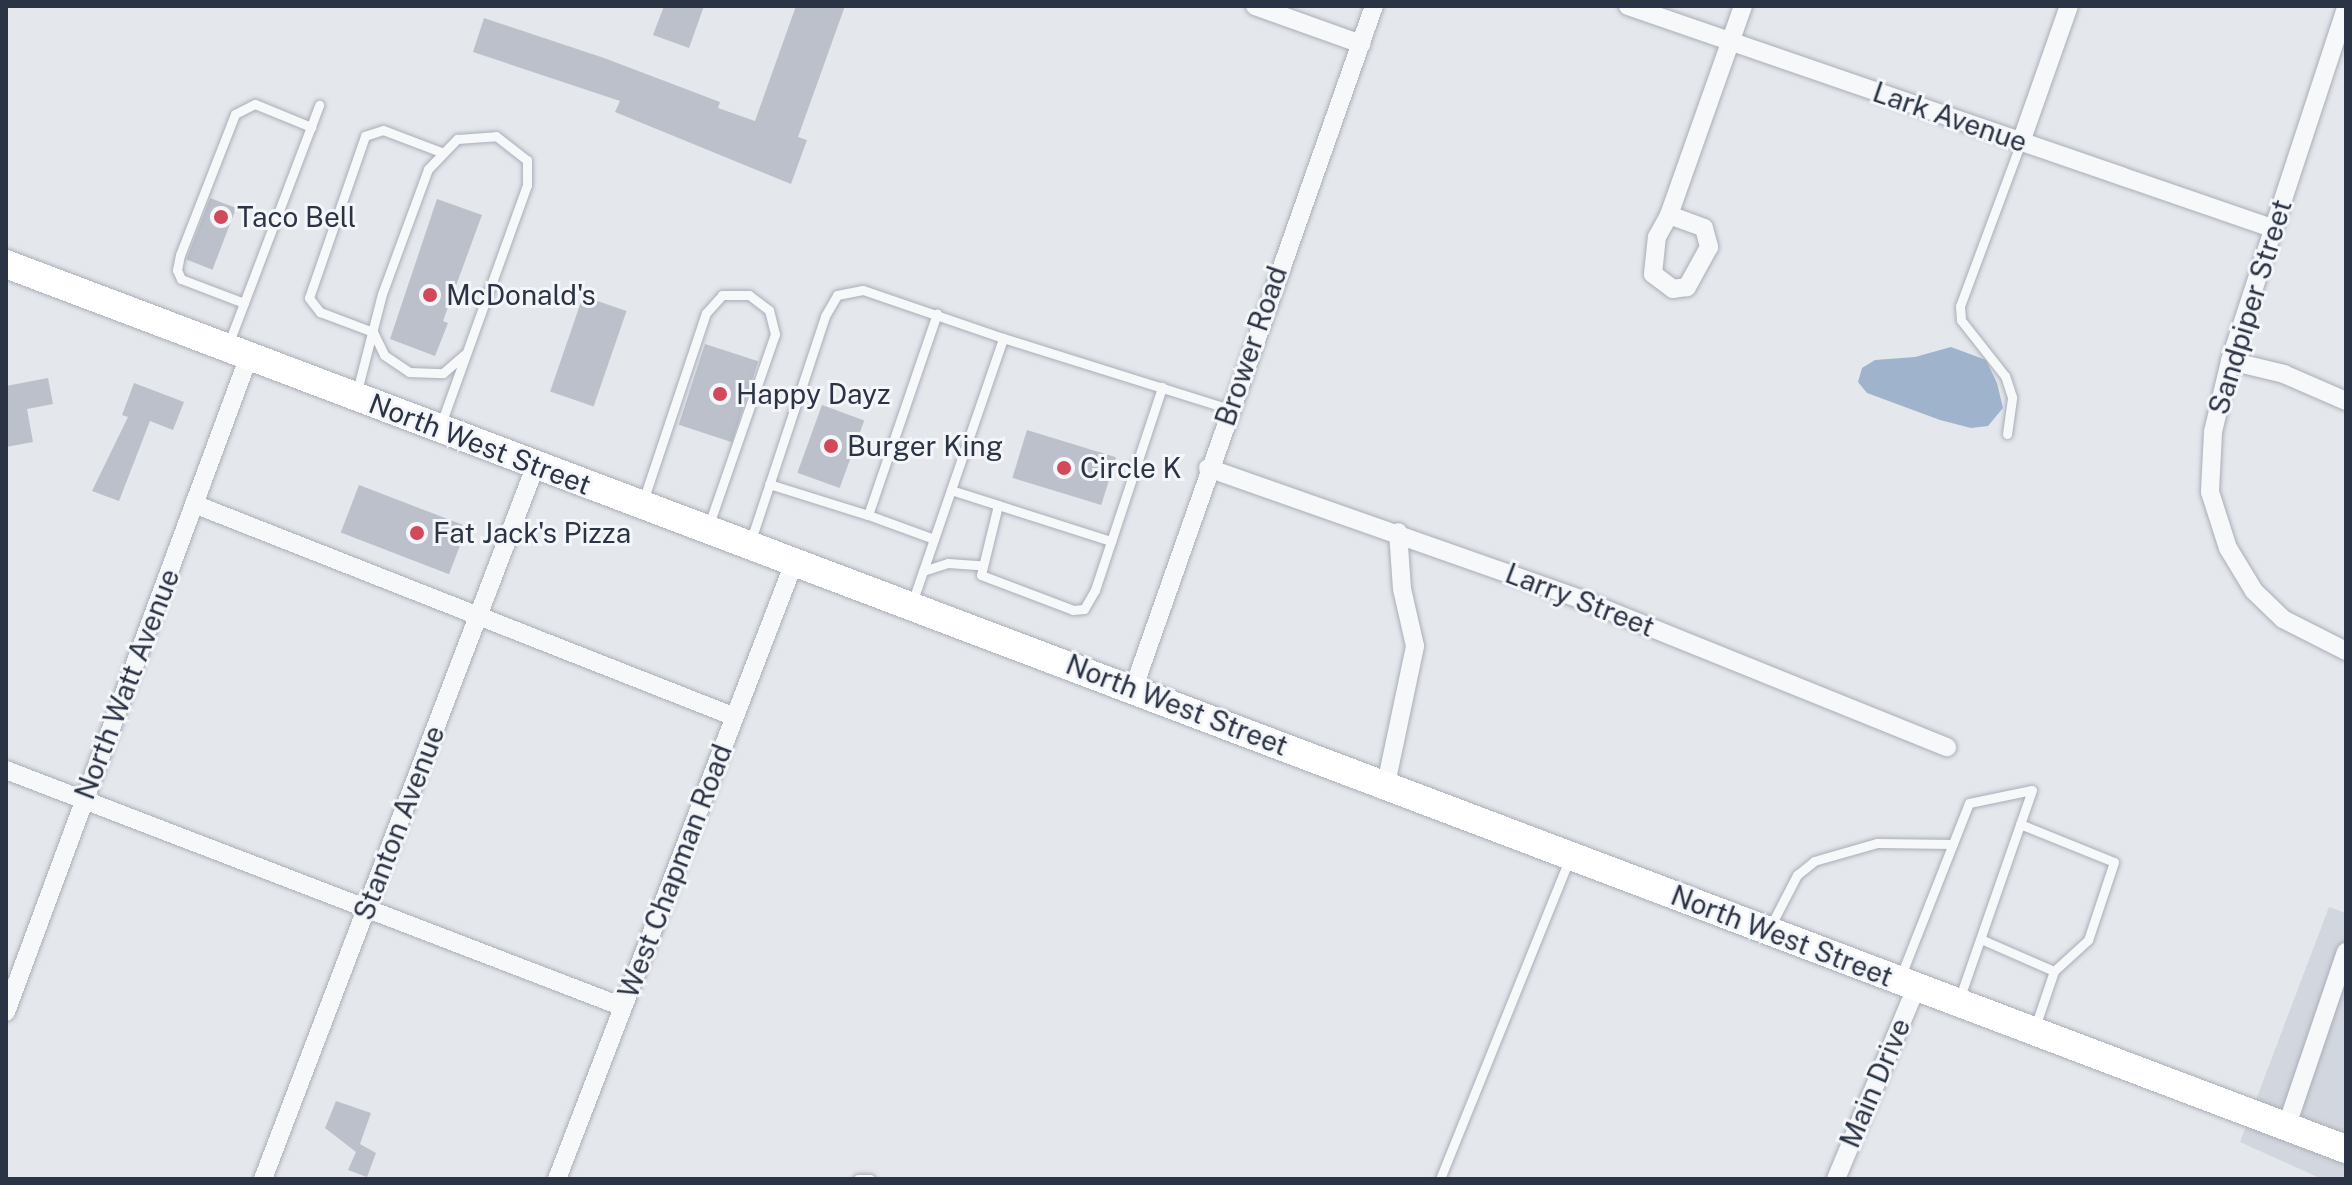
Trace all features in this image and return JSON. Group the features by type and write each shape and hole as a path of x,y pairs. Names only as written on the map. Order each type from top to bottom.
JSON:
{"main road":[{"name":"North West Street","path":"6,264 535,467 1134,687 1907,985 2346,1149"}],"street":[{"path":"1255,6 1361,44"},
{"name":"Brower Road","path":"1134,687 1208,468 1374,6"},
{"name":"Lark Avenue","path":"1628,6 2272,228"},
{"path":"1669,215 1743,6"},
{"path":"2021,142 2069,6"},
{"name":"Sandpiper Street","path":"2346,8 2230,361 2213,432 2210,492 2228,548 2254,591 2283,619 2346,651"},
{"name":"North Watt Avenue","path":"6,1012 194,504 238,352"},
{"path":"2230,361 2284,374 2346,401"},
{"name":"Stanton Avenue","path":"263,1179 535,467"},
{"name":"Larry Street","path":"1208,468 1398,532 1947,747"},
{"path":"194,504 735,717"},
{"path":"1386,784 1415,646 1402,589 1398,532"},
{"name":"West Chapman Road","path":"557,1179 794,563"},
{"path":"6,770 82,802 623,1007"},
{"path":"2287,1125 2346,952"},
{"name":"Main Drive","path":"1836,1179 1907,985"}],"lane":[{"path":"244,303 181,279 177,270 180,255 235,114 255,104 311,127"},
{"path":"238,352 244,303 319,105"},
{"path":"441,152 383,130 369,132 358,148 309,298 320,312 373,332 384,355 417,374 443,373 469,349"},
{"path":"356,397 373,332 420,186 441,152 457,139 484,134 509,141 527,160 527,185 518,220 439,429"},
{"path":"2007,434 2012,397 2005,376 1961,320 1960,306 2021,142"},
{"path":"749,546 825,316 837,295 853,288 1229,409"},
{"path":"641,506 706,313 722,295 749,295 769,310 775,334 707,531"},
{"path":"868,515 937,314"},
{"path":"911,606 1003,338"},
{"path":"998,505 980,565 985,578 1079,610 1091,600 1162,387"},
{"path":"769,484 934,539"},
{"path":"951,490 1111,541"},
{"path":"923,571 948,563 980,565"},
{"path":"1907,985 1969,803 2032,790 1982,925 1983,940 1958,1003"},
{"path":"2020,824 2114,862 2088,940 2054,971 2033,1030"},
{"path":"1768,931 1797,875 1814,861 1877,843 1953,844"},
{"path":"1440,1179 1571,854"},
{"path":"1983,940 2054,971"},
{"path":"858,1179 870,1179"}],"shaded area":[{"path":"2329,907 2346,913 2346,1179 2322,1179 2240,1142"}],"water":[{"path":"1951,347 1986,360 1997,383 2003,408 1988,426 1971,428 1940,420 1867,393 1858,382 1862,368 1875,360 1915,357"}],"building":[{"path":"664,6 704,6 689,48 653,35"},
{"path":"796,6 845,6 798,137 807,140 791,184 615,112 620,101 473,52 484,18 604,58 720,102 718,108 755,121"},
{"path":"210,198 236,208 212,270 186,260"},
{"name":"McDonald's","path":"437,199 482,215 443,321 448,323 435,356 390,339"},
{"path":"583,296 626,311 594,406 550,391"},
{"name":"Happy Dayz","path":"705,344 758,361 732,442 679,425"},
{"path":"48,378 53,404 27,409 33,442 6,447 6,386"},
{"path":"134,383 184,402 173,430 150,421 119,501 92,491 128,417 122,415"},
{"name":"Burger King","path":"822,405 864,420 840,488 797,473"},
{"name":"Circle K","path":"1027,430 1116,457 1101,505 1012,478"},
{"path":"359,485 467,527 449,574 341,533"},
{"path":"336,1101 371,1113 360,1144 376,1153 367,1177 348,1170 356,1152 325,1128"}],"place":[{"name":"Taco Bell","path":"221,217"},
{"name":"McDonald's","path":"430,295"},
{"name":"Happy Dayz","path":"720,394"},
{"name":"Burger King","path":"831,446"},
{"name":"Circle K","path":"1064,468"},
{"name":"Fat Jack's Pizza","path":"417,533"}]}
